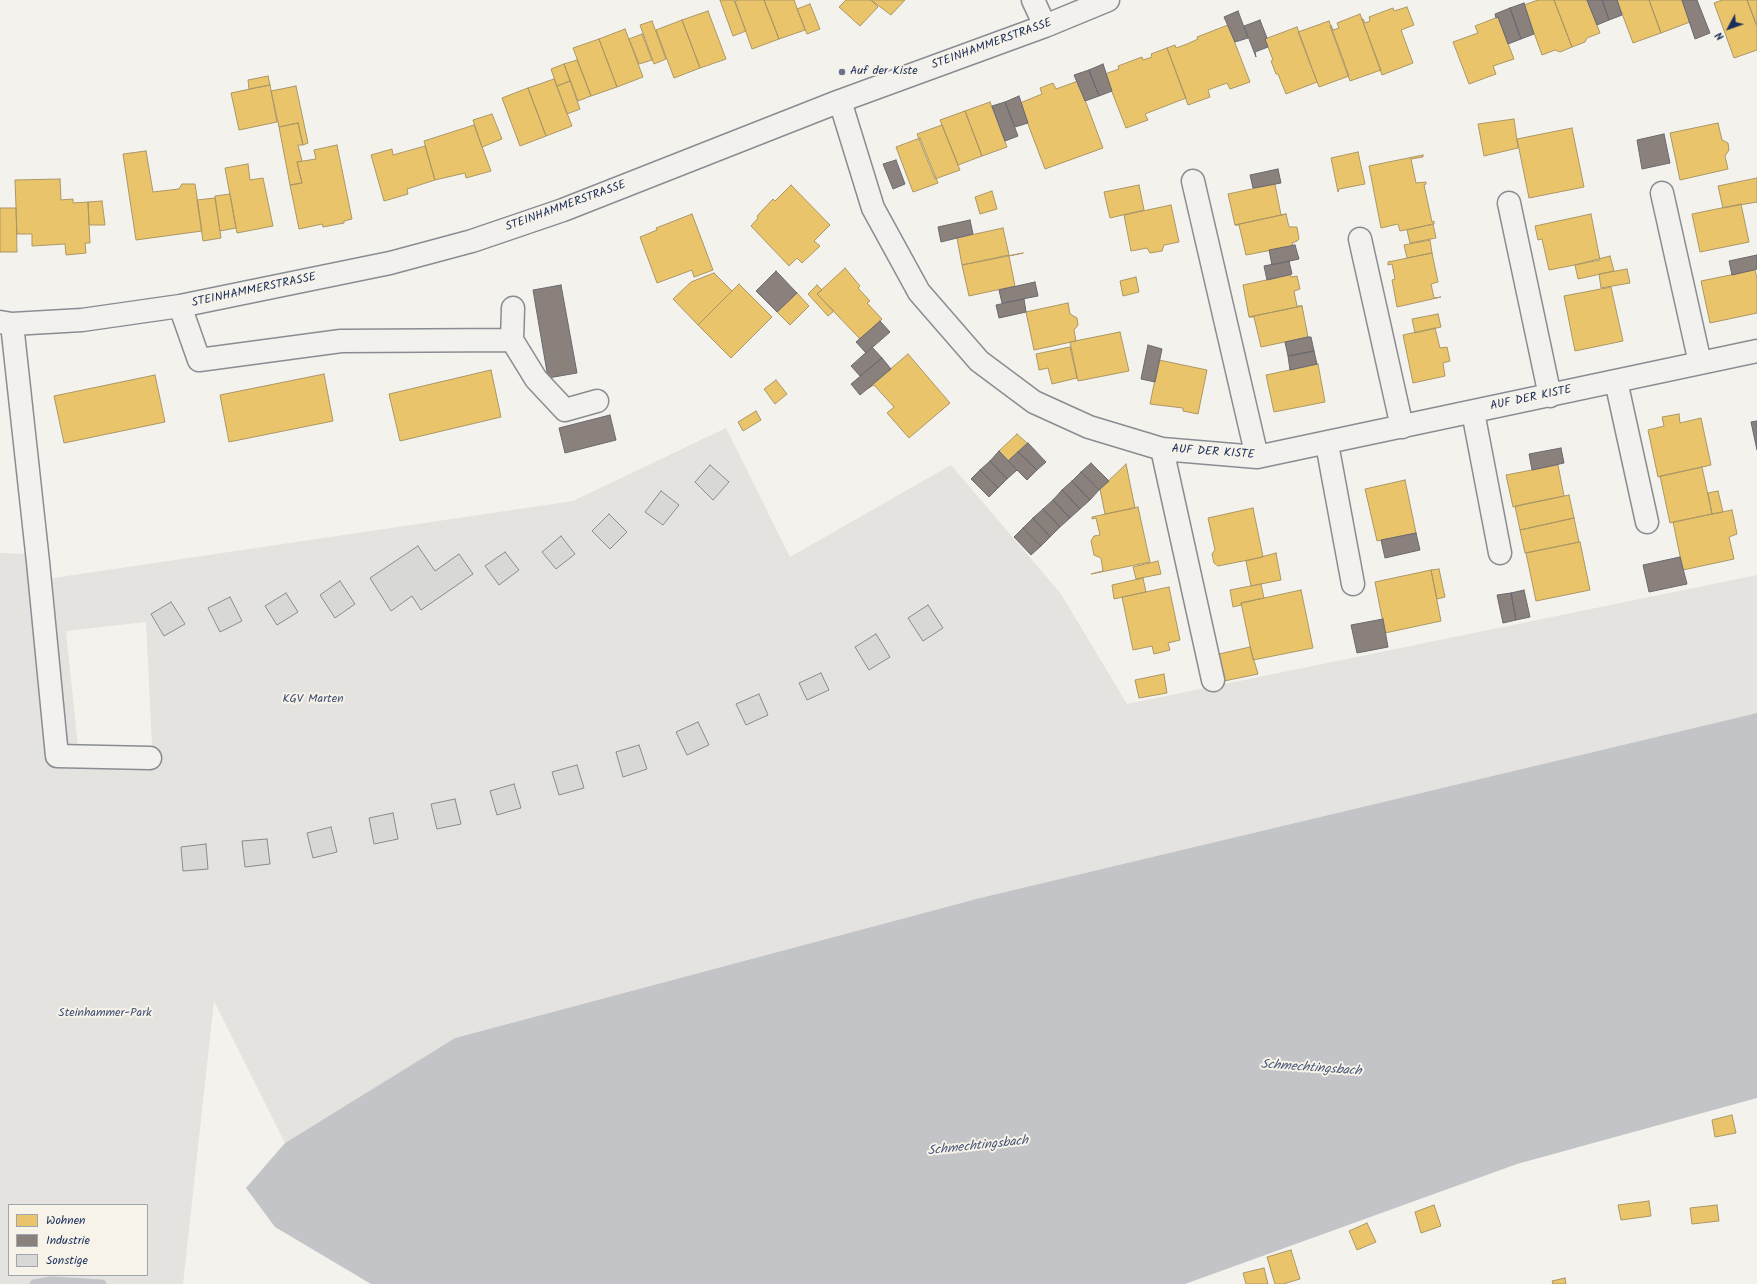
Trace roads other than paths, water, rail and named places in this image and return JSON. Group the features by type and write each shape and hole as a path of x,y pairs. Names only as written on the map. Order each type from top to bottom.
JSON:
{"street":[{"path":"1033,0 1045,26"},
{"name":"STEINHAMMERSTRASSE","path":"6,323 82,320 180,306 390,263 472,241 570,207 840,101 1045,26 1108,0"},
{"name":"AUF DER KISTE","path":"840,101 874,208 881,222 919,292 979,361 1034,402 1089,427 1162,449 1257,457 1327,444 1757,351"},
{"path":"1193,181 1257,457"},
{"path":"1662,193 1700,363"},
{"path":"1509,203 1550,396"},
{"path":"1360,239 1402,427"},
{"path":"180,306 199,360 341,341 512,340"},
{"path":"513,308 512,340 536,379 565,410 597,401"},
{"path":"6,323 38,554 57,756 150,758"},
{"path":"1616,381 1647,522"},
{"path":"1473,412 1500,553"},
{"path":"1327,444 1353,584"},
{"path":"1162,449 1213,680"}],"water":[{"name":"Schmechtingsbach","path":"1757,713 1757,1098 1517,1164 1185,1284 371,1284 275,1227 246,1188 285,1143 455,1038 980,898"}],"waterway":[{"path":"34,1284 51,1281 102,1284"}],"place":[{"name":"Auf der Kiste","path":"842,72"}],"park label":[{"name":"KGV Marten","path":"313,700"},
{"name":"Steinhammer-Park","path":"105,1014"}]}
